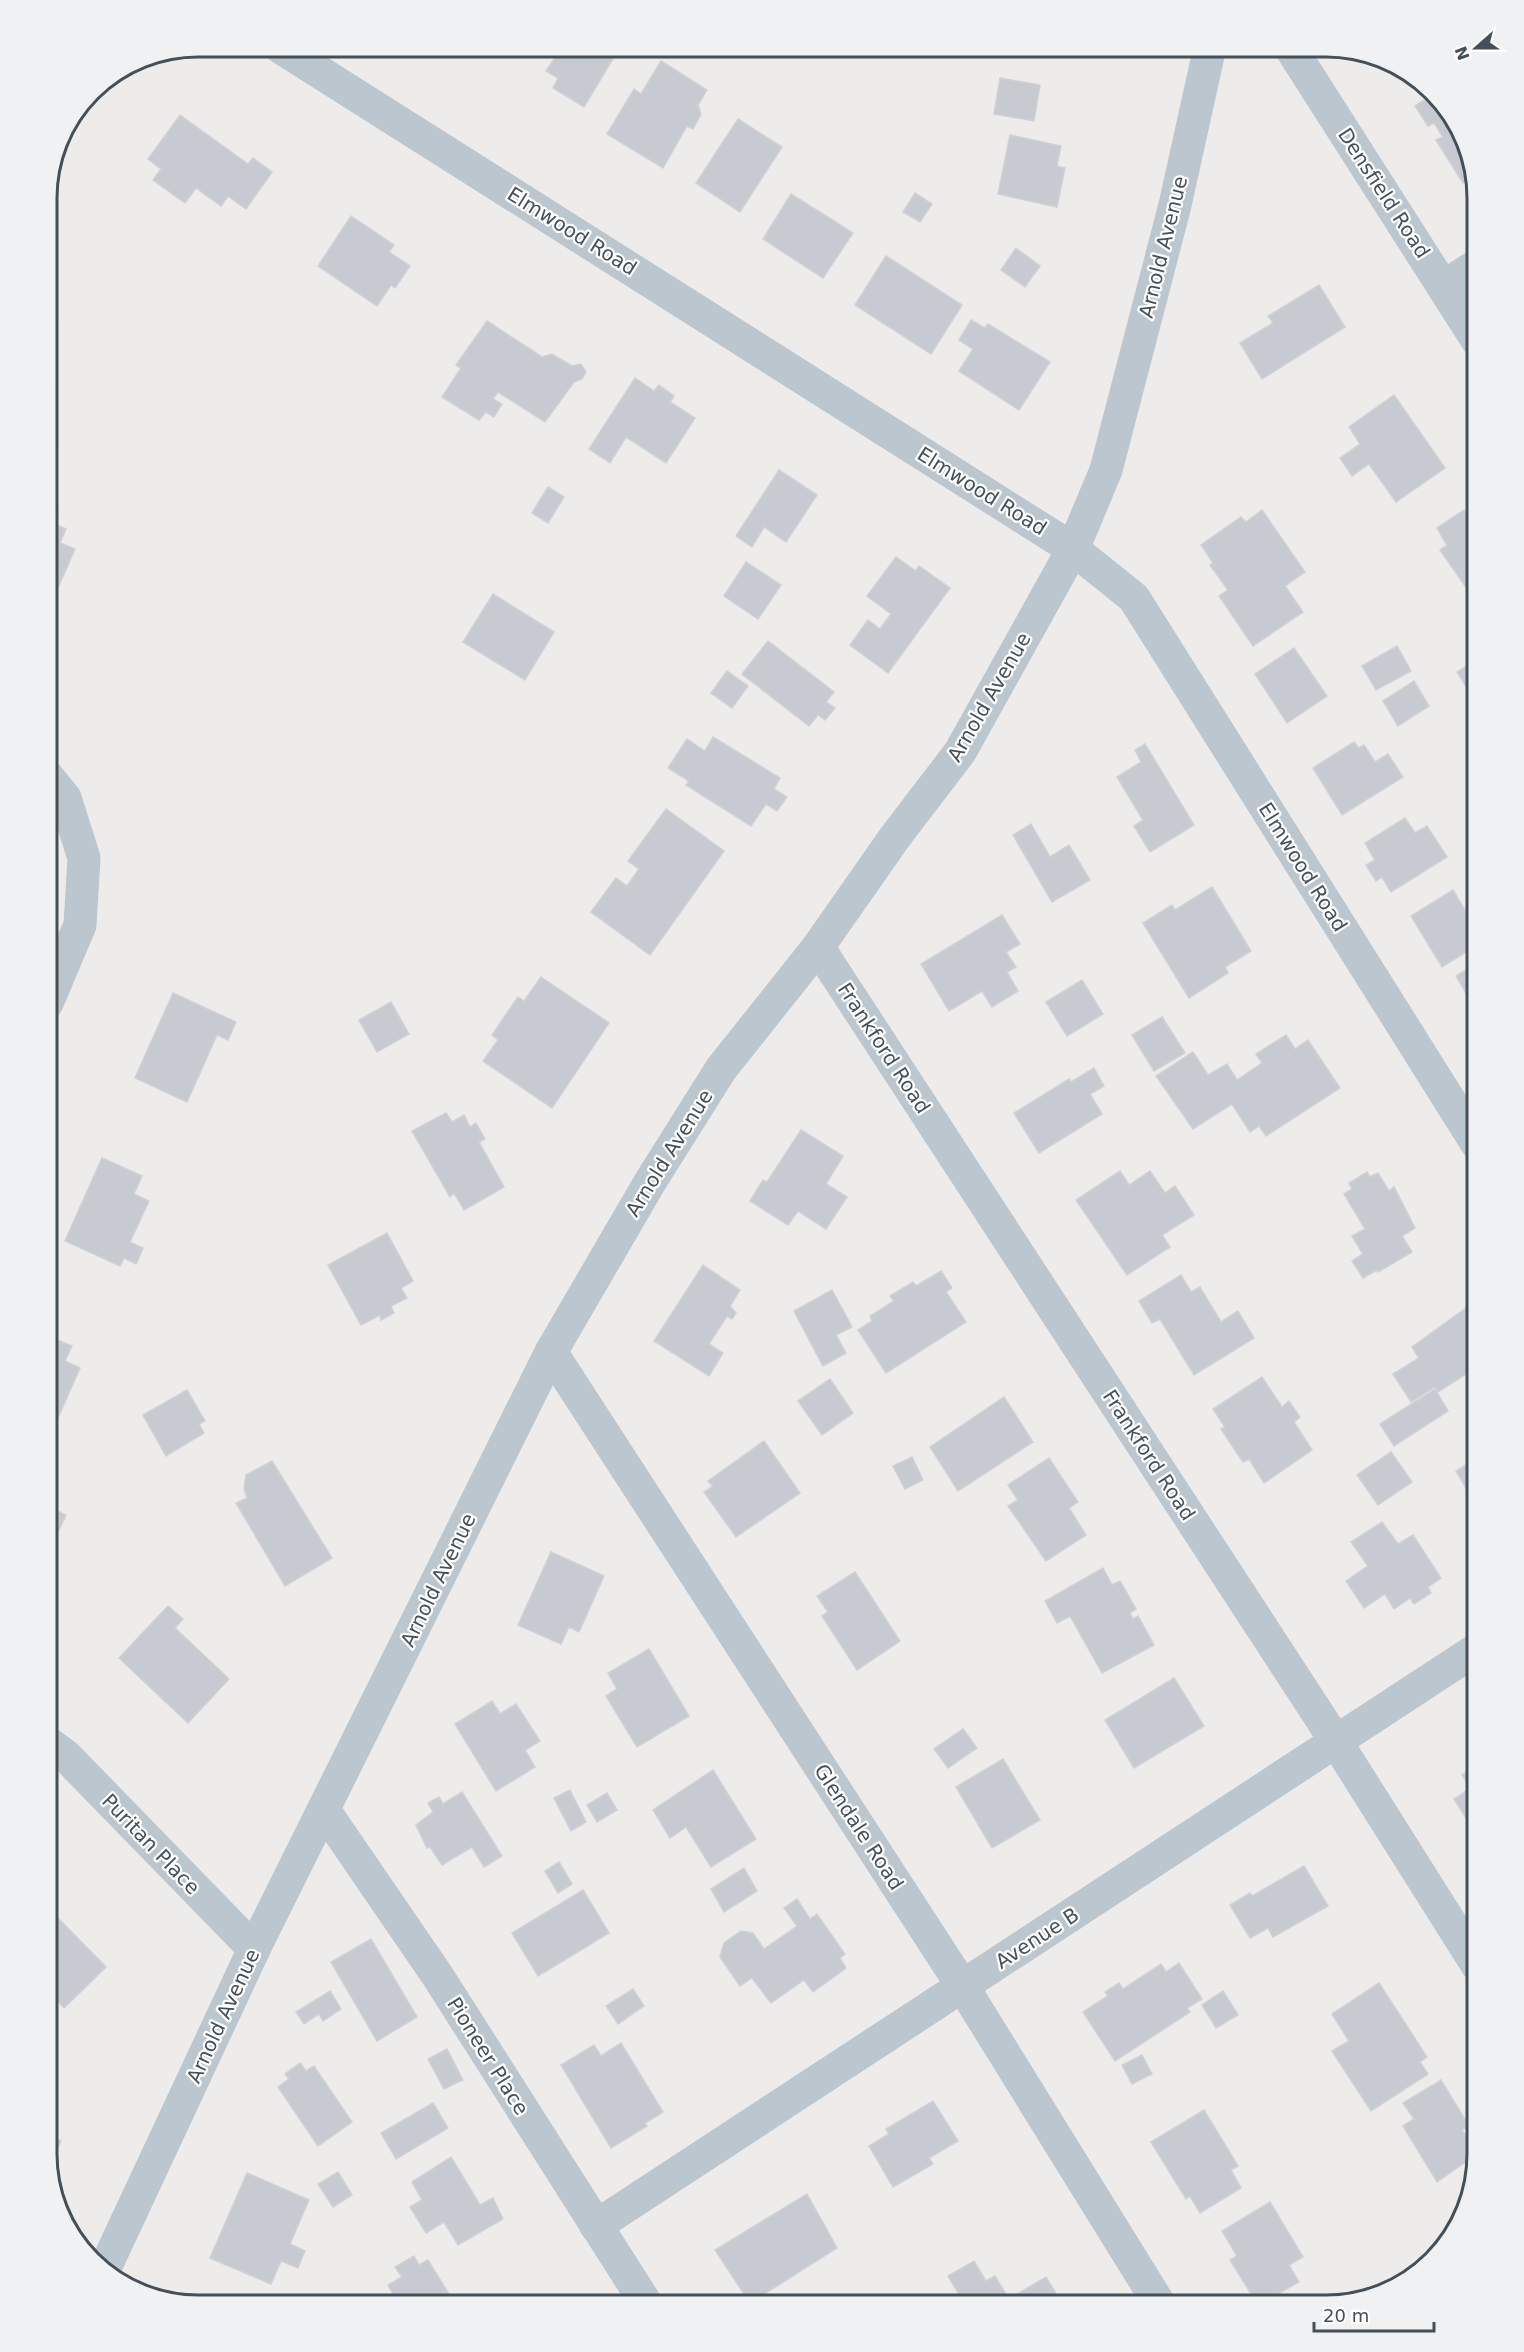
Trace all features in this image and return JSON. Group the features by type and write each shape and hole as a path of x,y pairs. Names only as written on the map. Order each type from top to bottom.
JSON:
{"street":[{"name":"Elmwood Road","path":"298,57 1073,549 1134,598 1467,1127"},
{"name":"Arnold Avenue","path":"108,2262 254,1949 551,1352 650,1182 721,1069 818,947 895,837 960,752 1073,549 1106,470 1175,205 1208,57"},
{"name":"Densfield Road","path":"1296,57 1467,323"},
{"path":"1443,287 1467,271"},
{"path":"57,788 65,798 84,858 80,925 57,979"},
{"name":"Frankford Road","path":"818,947 1337,1743 1467,1948"},
{"name":"Glendale Road","path":"551,1352 963,1987 1153,2295"},
{"name":"Avenue B","path":"596,2226 1467,1656"},
{"name":"Puritan Place","path":"57,1750 66,1756 254,1949"},
{"name":"Pioneer Place","path":"324,1810 439,1978 641,2295"}],"building":[{"path":"555,57 614,57 584,107 553,88 558,78 546,71"},
{"path":"661,61 707,90 698,105 701,114 693,129 687,126 663,168 607,134 634,89 641,94"},
{"path":"1000,78 1040,85 1034,121 994,114"},
{"path":"1426,99 1448,128 1462,162 1466,181 1463,183 1436,140 1443,137 1434,123 1428,126 1415,106"},
{"path":"180,115 248,164 253,158 272,172 246,209 228,196 221,206 196,188 185,203 153,180 161,169 148,159"},
{"path":"738,119 782,147 740,212 696,183"},
{"path":"1010,135 1061,146 1057,166 1065,168 1057,207 998,194"},
{"path":"915,193 932,204 920,222 903,212"},
{"path":"791,194 853,233 823,278 763,239"},
{"path":"351,216 394,245 389,252 410,266 395,288 391,285 377,306 318,266"},
{"path":"1016,248 1040,266 1025,287 1001,270"},
{"path":"886,256 962,305 931,354 855,305"},
{"path":"1319,285 1345,327 1262,379 1240,343 1273,323 1268,316"},
{"path":"971,320 985,328 988,324 1050,362 1019,410 959,371 973,349 959,340"},
{"path":"487,321 542,357 552,354 572,366 581,364 586,372 582,379 574,382 545,422 498,392 493,399 502,404 494,417 486,412 479,420 442,397 461,368 456,365"},
{"path":"635,378 654,391 659,385 674,396 670,402 695,418 666,463 626,437 610,463 589,449"},
{"path":"1394,395 1445,468 1396,502 1369,464 1352,476 1340,458 1360,444 1349,427"},
{"path":"779,470 817,495 786,542 764,527 752,547 736,536"},
{"path":"548,487 564,497 548,523 532,513"},
{"path":"1262,510 1305,572 1285,586 1303,612 1253,646 1219,596 1228,590 1210,565 1213,563 1201,545 1241,517 1246,522"},
{"path":"1464,510 1467,515 1467,589 1440,550 1447,545 1437,528"},
{"path":"57,525 66,529 60,543 75,549 58,588"},
{"path":"896,557 916,571 919,566 950,588 888,673 850,645 868,620 880,629 891,614 867,596"},
{"path":"746,562 781,585 758,619 724,596"},
{"path":"493,594 554,632 525,680 463,642"},
{"path":"768,641 834,692 826,702 835,708 825,720 818,715 809,726 742,674"},
{"path":"1397,646 1411,671 1376,690 1362,666"},
{"path":"1294,648 1327,696 1287,723 1255,674"},
{"path":"1467,666 1467,688 1457,672"},
{"path":"727,671 748,686 732,708 711,693"},
{"path":"1414,681 1429,706 1398,726 1383,701"},
{"path":"713,737 780,778 774,789 787,797 777,811 766,804 751,826 686,785 689,781 668,768 687,739 705,751"},
{"path":"1354,742 1359,748 1364,745 1375,762 1388,754 1403,777 1342,815 1313,768"},
{"path":"1145,744 1194,825 1150,852 1134,826 1143,820 1117,777 1141,762 1135,750"},
{"path":"666,809 724,851 650,955 591,912 616,878 627,886 639,869 628,861"},
{"path":"1405,818 1415,833 1427,826 1447,857 1391,892 1382,877 1376,881 1366,865 1375,860 1365,843"},
{"path":"1031,824 1050,857 1069,845 1090,880 1052,902 1013,835"},
{"path":"1212,887 1251,951 1225,967 1228,973 1189,998 1143,923 1172,905 1175,910"},
{"path":"1453,890 1467,914 1467,951 1442,967 1411,916"},
{"path":"1002,915 1020,944 1006,952 1016,967 1007,972 1018,991 992,1007 982,991 949,1011 921,964"},
{"path":"1467,969 1467,995 1456,976"},
{"path":"541,977 609,1023 552,1108 483,1061 498,1040 492,1035 518,997 524,1001"},
{"path":"1082,980 1103,1014 1067,1036 1046,1002"},
{"path":"173,993 236,1022 228,1040 217,1035 187,1102 135,1078"},
{"path":"391,1002 409,1034 377,1052 359,1020"},
{"path":"1162,1017 1185,1053 1154,1071 1132,1035"},
{"path":"1286,1035 1295,1049 1308,1040 1340,1088 1266,1136 1259,1126 1250,1132 1232,1104 1193,1129 1156,1076 1193,1052 1208,1075 1227,1064 1237,1080 1262,1063 1256,1054"},
{"path":"1094,1068 1104,1086 1090,1094 1102,1114 1039,1153 1014,1113 1069,1079 1071,1082"},
{"path":"446,1113 452,1122 464,1115 470,1127 476,1123 485,1139 479,1142 504,1187 464,1210 454,1193 450,1197 412,1131"},
{"path":"801,1130 843,1156 826,1184 847,1197 826,1229 798,1211 788,1225 750,1201 763,1180 767,1182"},
{"path":"102,1158 142,1176 134,1194 149,1201 130,1242 143,1248 136,1264 124,1258 120,1266 65,1241"},
{"path":"1120,1171 1129,1185 1150,1171 1165,1193 1175,1186 1194,1215 1162,1235 1170,1247 1127,1275 1076,1200"},
{"path":"1367,1172 1370,1177 1378,1173 1389,1191 1394,1187 1415,1228 1402,1236 1412,1252 1363,1278 1352,1261 1363,1254 1352,1236 1365,1229 1344,1194 1352,1189 1349,1183"},
{"path":"387,1233 413,1281 401,1288 407,1298 391,1306 394,1313 381,1320 380,1315 361,1325 328,1265"},
{"path":"703,1265 740,1290 730,1306 736,1313 732,1319 727,1316 709,1344 723,1353 709,1376 654,1341"},
{"path":"941,1271 952,1288 946,1292 966,1322 886,1373 858,1330 872,1321 870,1316 894,1301 890,1296 913,1282 916,1286"},
{"path":"1181,1275 1191,1292 1200,1287 1221,1322 1238,1311 1254,1338 1194,1375 1160,1319 1152,1323 1139,1301"},
{"path":"832,1290 852,1327 836,1335 846,1353 823,1366 794,1311"},
{"path":"1466,1308 1467,1375 1438,1392 1435,1387 1411,1402 1393,1374 1419,1358 1412,1347"},
{"path":"57,1340 72,1346 65,1361 80,1368 57,1420"},
{"path":"1262,1377 1282,1407 1289,1401 1300,1417 1294,1422 1312,1450 1264,1483 1249,1459 1243,1462 1221,1429 1225,1427 1213,1409"},
{"path":"830,1379 853,1413 822,1435 798,1401"},
{"path":"1435,1389 1448,1411 1394,1446 1380,1424"},
{"path":"187,1390 205,1421 199,1424 204,1433 166,1456 143,1415"},
{"path":"1004,1397 1033,1442 958,1491 930,1447"},
{"path":"764,1441 800,1493 736,1537 704,1492 713,1486 708,1481"},
{"path":"1391,1452 1412,1482 1378,1505 1357,1475"},
{"path":"912,1457 923,1480 905,1489 893,1466"},
{"path":"1049,1458 1078,1502 1069,1508 1086,1535 1046,1561 1008,1506 1018,1500 1008,1485"},
{"path":"272,1461 332,1558 285,1586 236,1503 247,1498 244,1488 246,1475"},
{"path":"1467,1464 1467,1490 1456,1471"},
{"path":"57,1511 66,1515 57,1534"},
{"path":"1382,1522 1398,1544 1413,1535 1441,1578 1428,1587 1431,1593 1414,1604 1410,1598 1394,1609 1385,1594 1364,1608 1346,1581 1368,1566 1351,1542"},
{"path":"551,1552 604,1576 579,1632 569,1627 561,1644 518,1625"},
{"path":"1103,1568 1112,1585 1120,1581 1136,1609 1130,1613 1133,1619 1138,1616 1154,1645 1102,1673 1070,1616 1057,1623 1045,1601"},
{"path":"855,1572 900,1641 857,1670 822,1616 828,1612 817,1596"},
{"path":"168,1606 183,1619 175,1628 229,1679 188,1723 119,1658"},
{"path":"649,1649 689,1716 637,1747 606,1696 617,1689 608,1673"},
{"path":"1174,1678 1204,1726 1134,1768 1105,1720"},
{"path":"492,1701 500,1714 516,1704 540,1741 525,1750 535,1767 496,1791 455,1724"},
{"path":"963,1729 977,1748 948,1768 934,1749"},
{"path":"1003,1759 1040,1820 992,1848 956,1787"},
{"path":"713,1770 756,1839 711,1867 686,1827 670,1838 653,1810"},
{"path":"1467,1772 1467,1782 1462,1775"},
{"path":"570,1790 586,1822 571,1831 554,1798"},
{"path":"1467,1791 1467,1819 1454,1799"},
{"path":"462,1792 502,1856 484,1867 472,1847 442,1865 430,1847 427,1848 416,1825 433,1812 428,1803 439,1797 443,1804"},
{"path":"607,1793 617,1810 597,1822 587,1805"},
{"path":"559,1862 572,1884 558,1893 545,1871"},
{"path":"1304,1866 1328,1906 1273,1937 1268,1928 1250,1938 1230,1905 1250,1893 1252,1896"},
{"path":"744,1868 757,1891 724,1912 711,1889"},
{"path":"583,1890 609,1933 538,1976 512,1933"},
{"path":"797,1899 810,1919 817,1914 845,1954 840,1958 846,1968 813,1992 804,1980 771,2003 752,1978 740,1986 720,1957 724,1943 741,1931 753,1933 764,1949 797,1926 784,1908"},
{"path":"57,1917 106,1967 64,2008 57,2001"},
{"path":"371,1939 417,2017 377,2041 331,1962"},
{"path":"1179,1963 1202,1999 1187,2008 1190,2012 1115,2061 1083,2012 1108,1996 1105,1992 1119,1983 1123,1989 1161,1964 1166,1972"},
{"path":"1379,1983 1427,2057 1420,2062 1428,2074 1371,2111 1332,2051 1349,2041 1332,2014"},
{"path":"633,1989 644,2006 618,2024 606,2006"},
{"path":"330,1991 341,2009 323,2021 319,2014 304,2024 296,2012"},
{"path":"1223,1991 1238,2015 1216,2028 1202,2005"},
{"path":"621,2043 663,2112 645,2123 647,2126 611,2148 561,2065 594,2045 601,2056"},
{"path":"447,2049 463,2080 444,2089 428,2059"},
{"path":"1142,2055 1152,2074 1132,2084 1122,2065"},
{"path":"300,2063 306,2071 314,2066 352,2122 318,2146 278,2087 289,2079 285,2074"},
{"path":"1441,2080 1467,2123 1467,2127 1462,2130 1467,2138 1467,2161 1437,2182 1403,2126 1414,2119 1403,2103"},
{"path":"933,2101 958,2141 929,2158 933,2164 893,2187 869,2146 889,2134 886,2129"},
{"path":"433,2103 448,2128 396,2159 381,2133"},
{"path":"1204,2110 1238,2166 1231,2170 1241,2188 1200,2213 1190,2196 1186,2199 1151,2142"},
{"path":"451,2157 480,2205 493,2198 503,2219 458,2245 444,2222 426,2233 410,2207 422,2200 412,2182"},
{"path":"338,2172 352,2195 333,2207 318,2184"},
{"path":"247,2173 309,2200 290,2244 305,2251 298,2268 281,2261 271,2284 210,2258"},
{"path":"807,2194 837,2248 763,2295 745,2295 715,2250"},
{"path":"1270,2202 1303,2257 1289,2265 1299,2282 1276,2295 1252,2295 1230,2260 1237,2256 1222,2231"},
{"path":"414,2256 419,2265 428,2260 450,2295 394,2295 388,2285 402,2277 395,2267"},
{"path":"974,2261 986,2281 995,2276 1007,2295 959,2295 948,2276"},
{"path":"1046,2277 1057,2295 1016,2295"}]}
